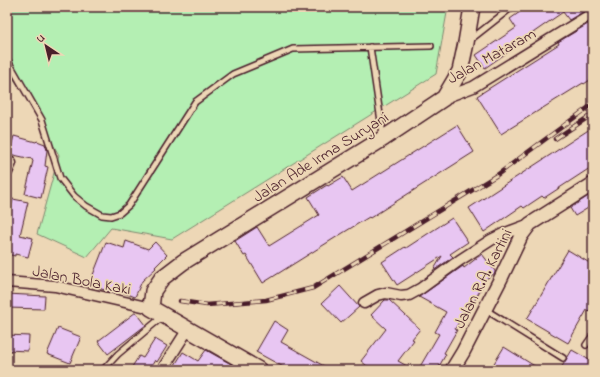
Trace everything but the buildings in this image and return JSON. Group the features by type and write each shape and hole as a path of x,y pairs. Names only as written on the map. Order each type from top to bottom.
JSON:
{"main road":[{"name":"Jalan Ade Irma Suryani","path":"151,308 153,291 162,278 183,262 384,138 444,98 460,71 472,7"},
{"path":"151,308 258,370"}],"street":[{"name":"Jalan Mataram","path":"444,98 473,87 593,13"},
{"name":"Jalan R.A. Kartini","path":"452,370 463,352 521,236 530,224 593,184"},
{"path":"364,303 378,295 386,293 401,296 409,295 491,240 530,224"},
{"name":"Jalan Bola Kaki","path":"7,282 55,286 151,308"},
{"path":"162,370 188,329"}],"lane":[{"path":"466,43 512,7"},
{"path":"7,59 42,120 60,178 74,196 86,206 102,215 111,216 120,213 129,205 195,102 233,74 294,49 431,46"},
{"path":"370,47 384,138"},
{"path":"485,309 563,358"},
{"path":"103,370 118,354 164,315"},
{"path":"586,346 593,335"}],"green space":[{"path":"7,7 448,7 436,74 172,239 111,228 87,257 37,234 59,155 24,94 7,69"}],"railway":[{"path":"180,301 207,305 266,300 313,288 497,175 593,104"},
{"path":"555,139 593,114"}]}
